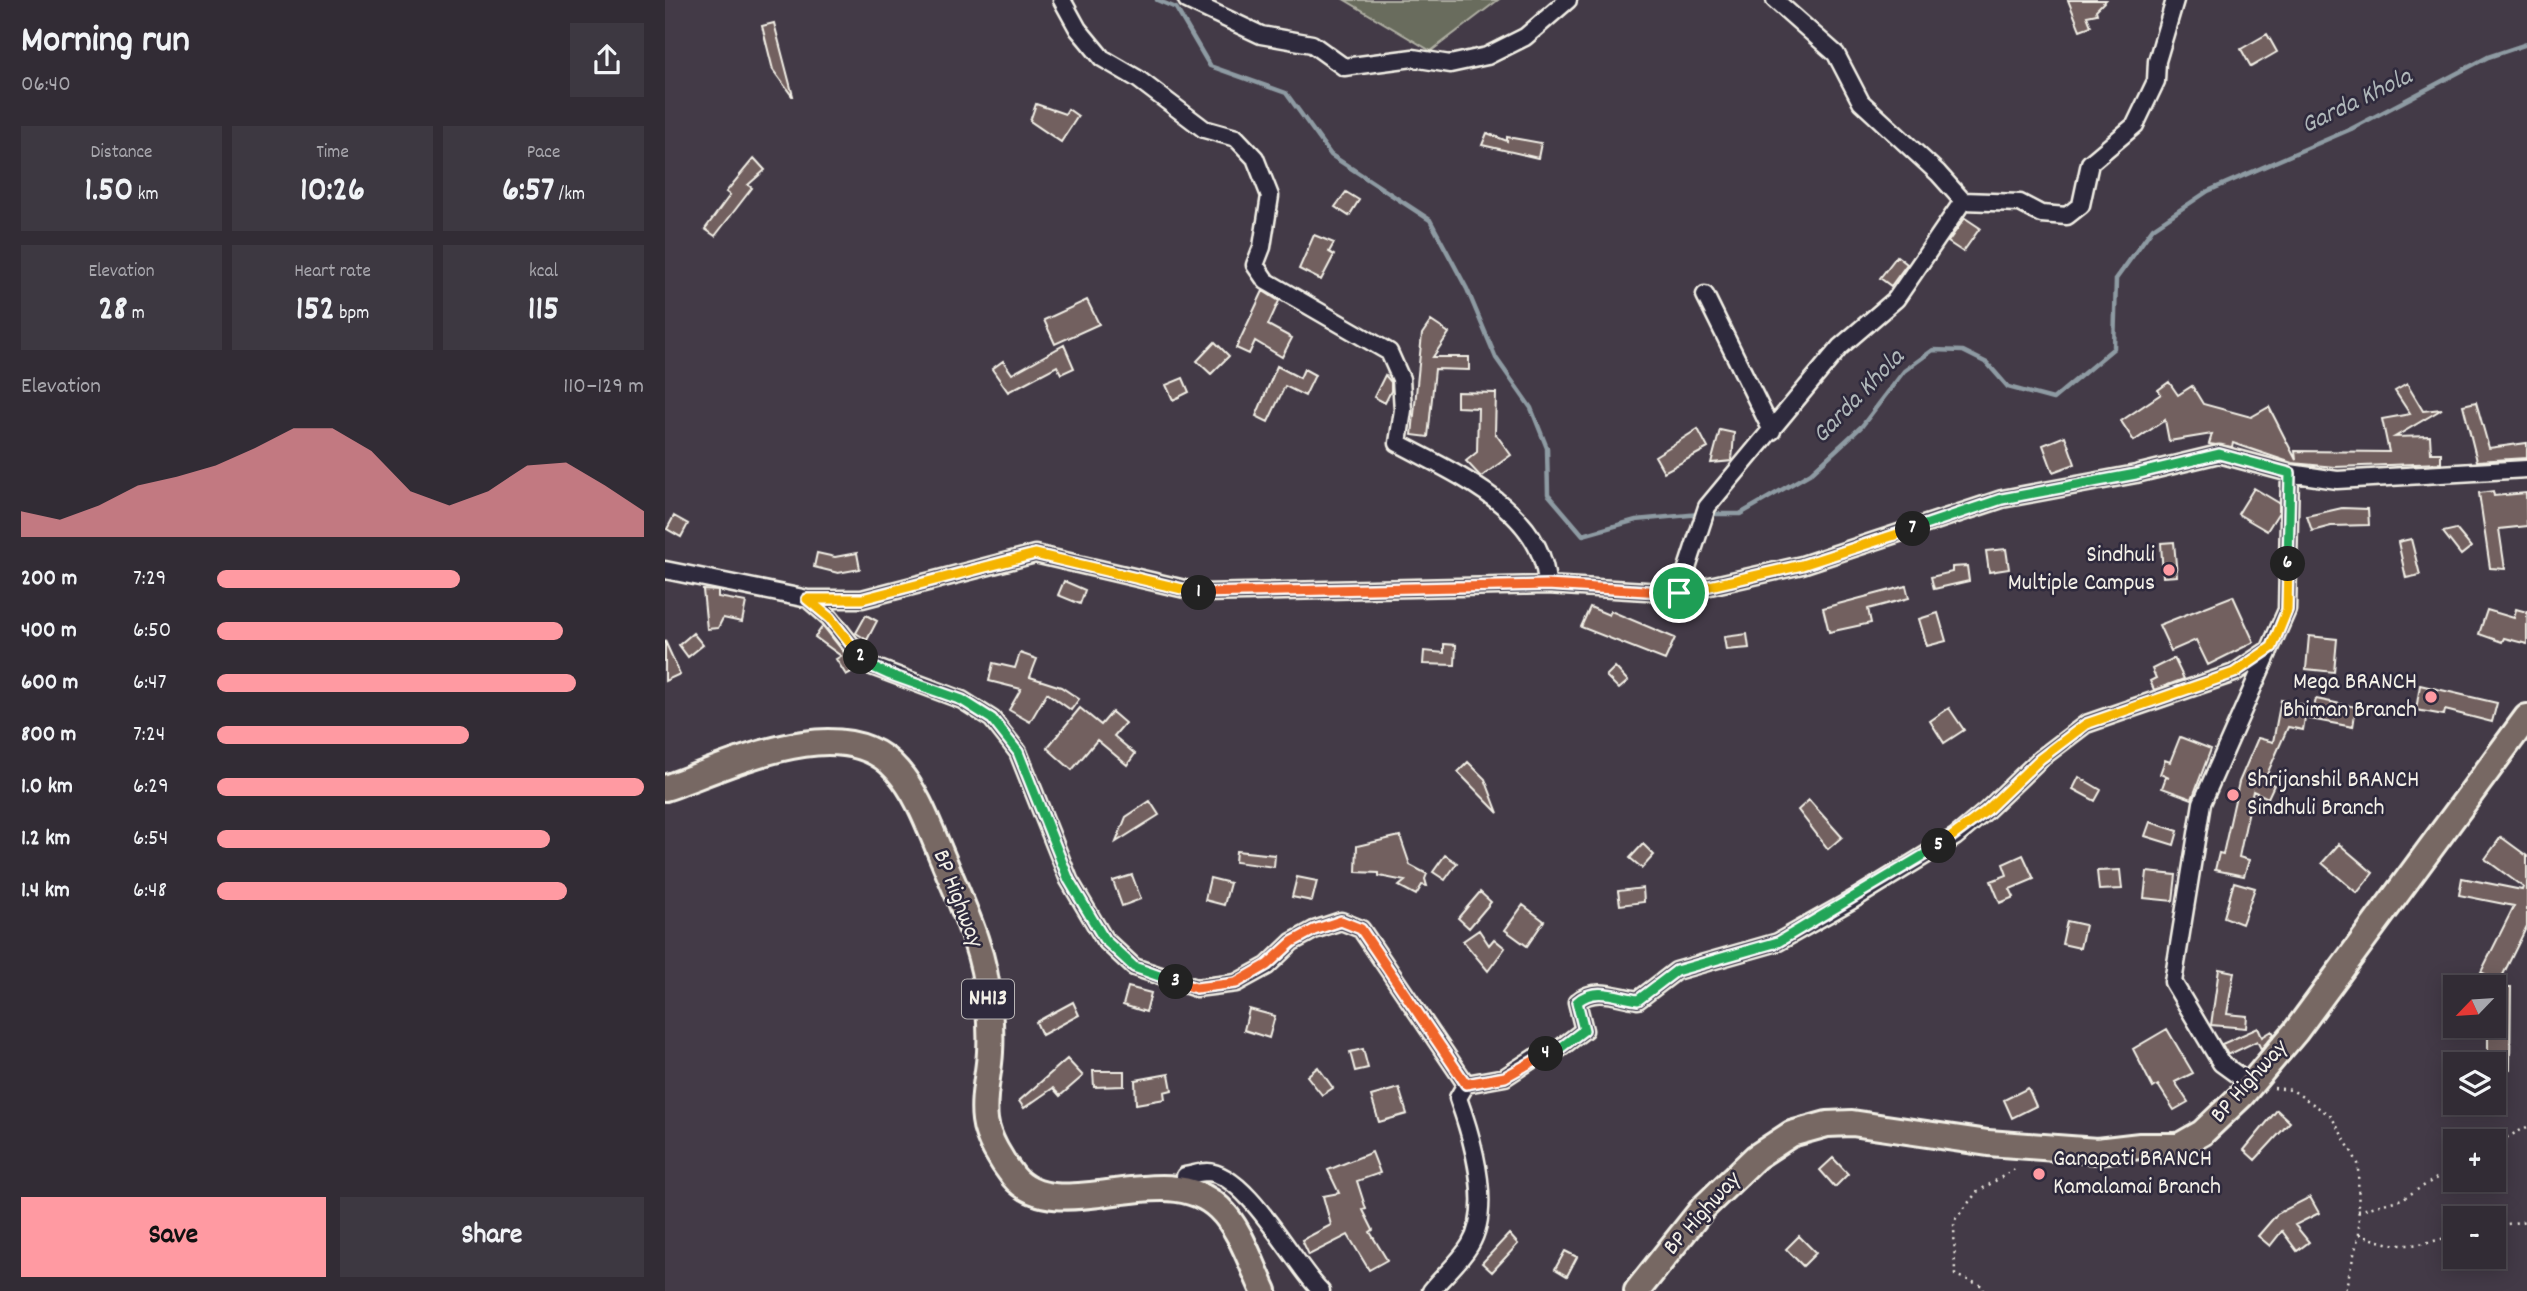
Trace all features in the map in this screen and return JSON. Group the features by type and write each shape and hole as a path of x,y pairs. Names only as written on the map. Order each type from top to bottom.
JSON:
{"highway":[{"name":"BP Highway","path":"1637,1291 1703,1208 1756,1157 1791,1134 1827,1124 1852,1123 1988,1143 2097,1152 2140,1146 2179,1146 2203,1133 2296,1031 2527,717"},
{"name":"BP Highway","path":"665,788 797,742 861,746 881,755 897,770 915,796 961,904 980,958 988,996 990,1051 985,1122 999,1155 1014,1178 1038,1193 1080,1196 1131,1188 1186,1191 1218,1207 1231,1225 1264,1291"}],"street":[{"path":"1062,0 1078,29 1102,58 1138,79 1204,129 1236,138 1255,158 1270,196 1262,247 1255,265 1266,281 1388,352 1402,379 1403,410 1398,443 1509,510 1536,539 1546,565 1547,585"},
{"path":"1187,0 1261,35 1312,44 1344,67 1413,58 1450,64 1487,56 1525,37 1568,0"},
{"path":"1775,0 1836,54 1861,102 1938,173 1963,201 2020,203 2041,214 2067,216 2081,205 2090,163 2135,125 2156,81 2157,61 2175,0"},
{"path":"1679,593 1707,506 1840,347 1896,299 1963,201"},
{"path":"1705,295 1772,431"},
{"path":"665,570 807,599 862,599 1035,554 1202,593 1547,585 1679,593 1802,565 2002,499 2136,474 2219,454 2290,473 2337,480 2527,469"},
{"path":"2250,1084 2221,1063 2173,982 2202,803 2287,610 2290,473"},
{"path":"807,599 830,618 866,664 962,700 992,719 1018,752 1069,880 1104,939 1134,967 1196,988 1236,983 1267,965 1292,942 1314,930 1341,921 1361,929 1466,1084"},
{"path":"1466,1084 1505,1077 1534,1058 1559,1049 1584,1030 1577,1002 1587,993 1603,993 1638,1000 1676,971 1778,942 1955,837 2040,759 2086,724 2234,673 2272,647"},
{"path":"1431,1291 1471,1245 1481,1201 1474,1141 1458,1098 1466,1084"},
{"path":"1186,1191 1185,1176 1208,1172 1230,1182 1248,1196 1321,1291"}],"path":[{"path":"2250,1084 2292,1090 2331,1116 2358,1163 2359,1234 2345,1291"},
{"path":"2506,1138 2527,1127"},
{"path":"1984,1291 1983,1286 1955,1275 1954,1221 1977,1192 2021,1165"},
{"path":"2358,1211 2402,1199 2443,1174"},
{"path":"2506,1224 2527,1221"},
{"path":"2359,1234 2381,1242 2420,1246 2443,1239"}],"green space":[{"path":"1345,0 1498,0 1431,51"}],"building":[{"path":"2068,0 2106,0 2096,10 2097,14 2087,16 2091,26 2080,30"},
{"path":"774,23 793,96 773,70 762,26"},
{"path":"2267,34 2277,52 2251,67 2241,49"},
{"path":"1036,104 1065,114 1068,109 1078,116 1061,142 1030,121"},
{"path":"1487,133 1507,141 1507,137 1541,143 1538,158 1482,145"},
{"path":"754,158 765,170 748,185 752,188 715,236 705,229 730,195 726,192"},
{"path":"1346,192 1359,200 1349,216 1335,207"},
{"path":"1965,218 1980,228 1963,252 1948,242"},
{"path":"1314,235 1334,243 1329,252 1334,255 1321,280 1299,269"},
{"path":"1897,256 1907,264 1891,286 1880,278"},
{"path":"1263,291 1279,301 1268,325 1292,338 1282,357 1255,341 1249,354 1236,348"},
{"path":"1087,300 1099,324 1055,344 1044,320"},
{"path":"1431,321 1449,333 1433,357 1469,357 1469,370 1435,369 1428,437 1412,435 1422,334"},
{"path":"1215,342 1229,356 1211,374 1197,361"},
{"path":"1064,345 1074,368 1061,374 1057,366 1008,392 992,369 1003,361 1012,374"},
{"path":"1277,366 1300,378 1304,369 1315,375 1305,396 1285,386 1268,422 1256,416"},
{"path":"1385,375 1391,382 1391,391 1385,403 1374,397"},
{"path":"1183,378 1189,392 1173,400 1166,385"},
{"path":"2169,382 2178,395 2192,386 2203,404 2251,417 2269,407 2296,460 2295,451 2389,452 2382,419 2410,414 2395,391 2407,384 2423,411 2442,409 2395,437 2430,436 2431,453 2441,453 2441,463 2335,467 2292,463 2233,443 2232,447 2209,444 2212,434 2169,441 2165,420 2134,441 2121,421 2161,394 2158,390"},
{"path":"1457,392 1496,393 1495,433 1511,455 1481,477 1466,461 1477,452 1478,408 1457,407"},
{"path":"2476,402 2489,448 2527,443 2527,458 2477,461 2463,405"},
{"path":"1698,429 1708,448 1664,472 1655,456"},
{"path":"1720,430 1734,433 1732,461 1711,463"},
{"path":"2065,436 2075,464 2053,472 2043,445"},
{"path":"2254,488 2279,503 2279,512 2267,531 2238,514"},
{"path":"2493,491 2494,496 2526,493 2527,526 2499,529 2505,569 2490,568 2479,493"},
{"path":"2342,508 2368,509 2369,525 2331,526 2312,531 2307,516"},
{"path":"674,516 688,524 681,537 667,529"},
{"path":"2456,529 2471,547 2461,555 2443,532"},
{"path":"2411,539 2420,575 2406,578 2398,542"},
{"path":"2174,542 2177,576 2163,577 2161,543"},
{"path":"2006,549 2009,569 1989,572 1986,551"},
{"path":"817,553 835,557 857,553 860,569 838,573 814,567"},
{"path":"1967,566 1969,581 1934,589 1931,577 1952,572 1952,567"},
{"path":"1064,581 1085,590 1080,604 1058,595"},
{"path":"1906,586 1909,598 1868,609 1871,623 1829,632 1823,608"},
{"path":"703,590 718,591 718,597 746,602 742,622 723,618 718,628 707,629"},
{"path":"2233,596 2254,642 2208,665 2196,640 2171,651 2159,625"},
{"path":"1590,607 1609,615 1611,611 1675,638 1665,660 1581,627"},
{"path":"2516,609 2527,612 2527,644 2504,638 2502,642 2479,634 2487,610 2514,618"},
{"path":"1938,613 1946,641 1927,646 1919,619"},
{"path":"866,615 877,621 867,640 856,633"},
{"path":"823,626 857,669 846,675 836,659 841,656 815,637"},
{"path":"693,633 703,645 688,657 679,645"},
{"path":"1747,634 1749,648 1726,650 1724,637"},
{"path":"2309,636 2337,639 2334,672 2306,669"},
{"path":"665,641 680,674 665,681"},
{"path":"1444,644 1456,645 1455,665 1423,664 1424,651 1444,653"},
{"path":"1020,653 1037,659 1030,677 1061,687 1079,699 1071,710 1047,693 1030,722 1009,710 1021,689 989,681 993,663 1015,668"},
{"path":"2174,658 2184,679 2154,690 2150,681 2156,678 2152,669"},
{"path":"1615,667 1628,681 1619,689 1606,676"},
{"path":"2420,685 2497,703 2492,722 2445,710 2444,715 2416,710"},
{"path":"2316,699 2356,707 2353,727 2305,718 2303,730 2288,727 2264,781 2274,785 2268,798 2253,791 2239,857 2249,860 2244,876 2215,870 2219,853 2223,854 2239,782 2258,738 2273,742 2281,700 2314,707"},
{"path":"1080,708 1101,725 1112,712 1125,723 1114,736 1135,754 1127,765 1097,740 1072,770 1047,748"},
{"path":"1949,708 1964,730 1944,743 1930,721"},
{"path":"2180,737 2211,749 2192,799 2162,788 2166,777 2169,778 2160,774 2165,760 2170,762"},
{"path":"1468,762 1485,779 1498,813 1458,772"},
{"path":"2079,777 2101,790 2095,801 2073,789"},
{"path":"1809,800 1842,837 1828,849 1798,810"},
{"path":"1150,801 1159,815 1116,842 1126,817"},
{"path":"2150,822 2178,831 2174,845 2145,836"},
{"path":"1400,836 1410,865 1427,874 1427,886 1422,885 1416,895 1399,886 1405,881 1379,876 1379,873 1356,872 1357,846"},
{"path":"2501,837 2527,856 2527,926 2503,975 2487,975 2481,972 2514,906 2459,895 2462,878 2522,890 2523,887 2485,859"},
{"path":"1643,844 1654,855 1642,868 1630,858"},
{"path":"2339,844 2373,873 2357,893 2322,863"},
{"path":"1236,851 1275,855 1274,867 1235,862"},
{"path":"1445,855 1457,863 1445,880 1433,872"},
{"path":"2023,855 2034,879 2010,889 2014,897 2000,903 1991,881 2007,875 2003,864"},
{"path":"2120,870 2122,889 2099,890 2097,871"},
{"path":"2147,872 2176,875 2173,901 2144,898"},
{"path":"1132,875 1141,899 1122,906 1113,881"},
{"path":"1297,877 1317,881 1312,901 1292,897"},
{"path":"1210,878 1230,883 1224,905 1205,900"},
{"path":"2234,882 2255,888 2242,924 2224,917"},
{"path":"1643,888 1644,902 1620,905 1618,891"},
{"path":"1480,892 1491,902 1469,928 1458,918"},
{"path":"1523,905 1544,921 1527,946 1505,930"},
{"path":"2067,921 2085,925 2080,948 2062,944"},
{"path":"1479,930 1489,945 1494,939 1505,948 1488,971 1463,941"},
{"path":"2219,969 2234,972 2227,1014 2247,1016 2246,1028 2211,1025"},
{"path":"1128,987 1151,993 1146,1012 1123,1005"},
{"path":"2506,987 2511,987 2510,1069 2506,1069 2506,1052 2488,1052 2488,1038 2506,1038"},
{"path":"1073,1002 1079,1015 1042,1035 1036,1022"},
{"path":"1249,1009 1275,1016 1269,1038 1244,1030"},
{"path":"2258,1028 2262,1037 2272,1031 2274,1034 2261,1049 2257,1041 2228,1055 2222,1044"},
{"path":"2167,1029 2193,1073 2175,1082 2188,1102 2174,1110 2158,1085 2153,1088 2133,1049"},
{"path":"1363,1049 1368,1068 1355,1071 1350,1052"},
{"path":"1067,1059 1083,1076 1060,1096 1053,1088 1024,1108 1019,1101"},
{"path":"1318,1067 1333,1088 1322,1095 1307,1076"},
{"path":"1093,1071 1124,1071 1124,1086 1094,1087"},
{"path":"1169,1074 1172,1090 1164,1092 1165,1099 1136,1104 1135,1080"},
{"path":"1399,1088 1407,1114 1379,1122 1371,1096"},
{"path":"2028,1088 2036,1106 2012,1118 2004,1100"},
{"path":"2277,1110 2290,1122 2255,1160 2244,1150"},
{"path":"1372,1152 1380,1173 1357,1181 1366,1209 1363,1210 1373,1230 1370,1232 1387,1260 1369,1270 1348,1235 1309,1255 1302,1240 1331,1225 1323,1196 1339,1193 1328,1170"},
{"path":"1833,1158 1848,1174 1835,1187 1820,1170"},
{"path":"2310,1197 2319,1213 2295,1225 2309,1242 2297,1251 2282,1231 2270,1246 2258,1236 2277,1214"},
{"path":"1509,1234 1518,1244 1492,1272 1482,1263"},
{"path":"1799,1236 1816,1253 1803,1266 1786,1249"},
{"path":"1565,1251 1577,1257 1567,1276 1555,1269"}],"waterway":[{"path":"1157,0 1176,8 1210,66 1286,93 1331,155 1430,220 1467,289 1496,358 1531,408 1547,448 1548,494 1583,535 1636,520 1700,514"},
{"name":"Garda Khola","path":"1708,514 1740,514 1811,473 1862,426 1904,371 1933,350 1963,351 1987,363 2008,387 2053,399 2114,348 2116,279 2153,228 2208,191 2351,129 2488,57 2527,44"}],"place":[{"name":"Sindhuli Multiple Campus","path":"2169,570"},
{"name":"Mega BRANCH Bhiman Branch","path":"2431,697"},
{"name":"Shrijanshil BRANCH Sindhuli Branch","path":"2233,795"},
{"name":"Ganapati BRANCH Kamalamai Branch","path":"2039,1174"}],"route":[{"path":"2219,454 2290,473 2287,610 2272,647 2234,673 2189,691 2144,703 2086,724 2040,759 1955,837 1778,942 1676,971 1648,996 1638,1000 1603,993 1587,993 1577,1002 1584,1030 1559,1049 1534,1058 1505,1077 1466,1084 1361,929 1341,921 1314,930 1292,942 1267,965 1236,983 1196,988 1134,967 1104,939 1069,880 1018,752 992,719 962,700 866,664 830,618 807,599 862,599 1035,554 1202,593 1547,585 1679,593 1802,565 2002,499 2136,474 2219,454"}]}
